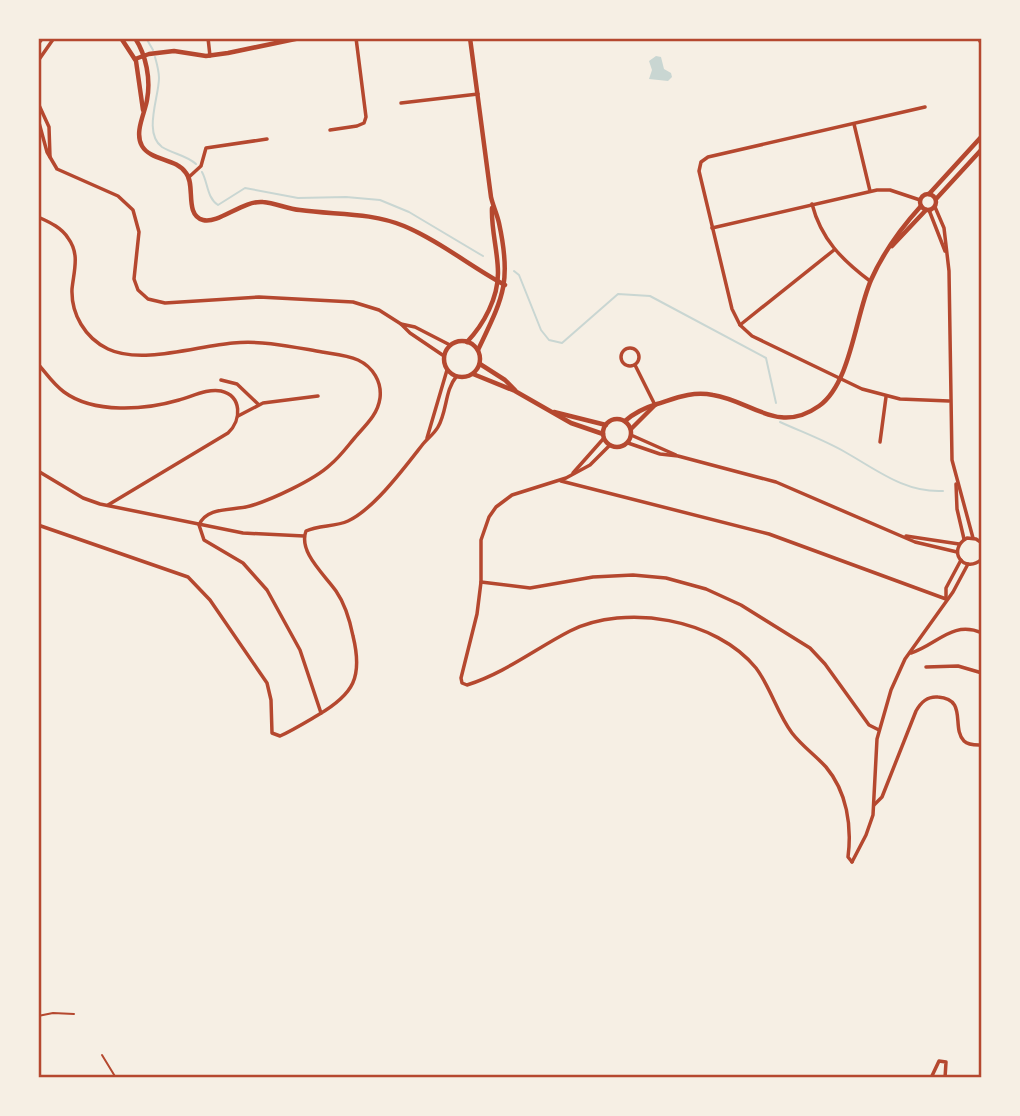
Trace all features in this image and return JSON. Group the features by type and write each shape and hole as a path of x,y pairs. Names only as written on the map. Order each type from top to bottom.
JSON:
{"street":[{"path":"38,44 43,38"},
{"path":"38,61 54,38"},
{"path":"121,38 135,59 144,114"},
{"path":"135,38 144,55 148,90 139,134 143,148 177,164 189,177 196,215 204,220 214,219 241,206 261,202 301,211 377,218 418,233 505,285"},
{"path":"208,38 210,56"},
{"path":"258,38 260,47"},
{"path":"135,59 144,55 174,51 210,56 300,38"},
{"path":"330,130 357,126 364,123 366,117 356,38"},
{"path":"447,370 456,377 465,377 473,374 480,364 478,350 499,306 505,285 503,249 499,221 493,204 470,38"},
{"path":"979,38 982,44"},
{"path":"401,103 478,94"},
{"path":"38,103 49,127 50,159"},
{"path":"925,107 708,157 701,162 699,170 732,309 740,325 761,341 840,379 886,397 949,401"},
{"path":"38,119 45,149 60,171 118,196 133,211 139,232 134,279 138,290 148,299 165,303 245,296 346,301 373,308 401,324 444,356"},
{"path":"854,124 870,191"},
{"path":"964,539 956,503 956,482 950,444 949,286 944,228 935,207 936,199 982,148 980,138"},
{"path":"572,475 604,436 606,425 615,419 625,421 644,407 681,396 710,394 729,398 767,415 793,417 811,411 824,402 840,379 870,281 900,230 924,195 929,194 980,138"},
{"path":"189,177 201,166 206,148 267,139"},
{"path":"712,228 870,191 890,190 921,203 927,210 946,253"},
{"path":"929,194 936,199"},
{"path":"467,342 486,314 498,281 491,221 493,204"},
{"path":"812,204 821,229 834,250 870,281"},
{"path":"889,249 927,210 935,207"},
{"path":"38,216 61,230 71,241 76,261 72,296 76,315 90,337 107,349 126,355 139,355 234,343 270,343 355,358 376,376 380,394 377,411 329,467 261,502 210,513 200,524 204,540 243,563 267,590 300,650 321,713"},
{"path":"740,325 834,250"},
{"path":"401,324 415,327 450,345"},
{"path":"426,440 447,370 444,356 450,345 460,341 467,342 478,350"},
{"path":"625,349 634,349 638,354 639,360 635,365 628,367 623,364 621,355 625,349"},
{"path":"38,364 63,391 86,402 118,407 142,407 216,390 232,398 238,408 234,428 228,433 108,505"},
{"path":"480,364 505,380 515,391"},
{"path":"635,365 655,405"},
{"path":"473,374 515,391 570,423 604,436 610,445 621,447 628,443 631,432 655,405"},
{"path":"38,525 188,577 218,610 267,683 271,700 272,733 280,736 334,706 348,694 357,676 358,661 352,628 339,594 309,556 304,536 306,531 327,524 342,524 366,510 436,430 456,377"},
{"path":"221,380 237,384 258,404"},
{"path":"238,416 258,404 318,396"},
{"path":"880,442 886,397"},
{"path":"553,412 606,425"},
{"path":"625,421 631,432 678,456"},
{"path":"628,443 655,453 678,456 776,482 922,544 957,552"},
{"path":"610,445 590,465 561,481 518,492 501,502 492,512 481,540 481,582 477,614 462,683 467,685 503,671 572,630 599,622 638,618 669,620 697,628 736,649 756,668 792,733 825,767 841,793 847,809 850,841 848,858 852,862 869,830 874,806 879,730 891,690 909,653 953,592 968,564"},
{"path":"38,471 83,498 108,505 254,534 304,536"},
{"path":"561,481 769,534 946,599"},
{"path":"956,482 965,503 973,538"},
{"path":"904,536 959,544"},
{"path":"982,543 973,538 964,539 957,552 961,560 968,564 982,559"},
{"path":"946,599 946,588 961,560"},
{"path":"481,582 530,588 593,577 633,575 666,579 706,589 741,605 805,644 825,664 869,724 879,730"},
{"path":"909,653 920,650 951,631 966,629 982,633"},
{"path":"926,667 958,666 982,673"},
{"path":"874,806 882,797 915,711 926,699 937,697 951,702 957,711 962,738 968,743 979,745"},
{"path":"931,1077 939,1061 946,1062 945,1077"}],"path":[{"path":"38,1016 53,1013 74,1014"},
{"path":"102,1055 116,1077"}],"shaded area":[{"path":"656,56 661,57 664,69 671,73 672,77 668,81 649,79 652,70 649,61"}],"waterway":[{"path":"146,38 153,50"},
{"path":"155,57 159,78 153,114 156,141 162,147 196,164"},
{"path":"202,172 210,194 218,205 245,188 298,198 346,197 380,200 409,212 483,256"},
{"path":"514,271 519,275 541,330 549,340 562,343 618,294 650,296 766,358 776,403"},
{"path":"780,422 837,448 904,484 929,491 943,491"}]}
